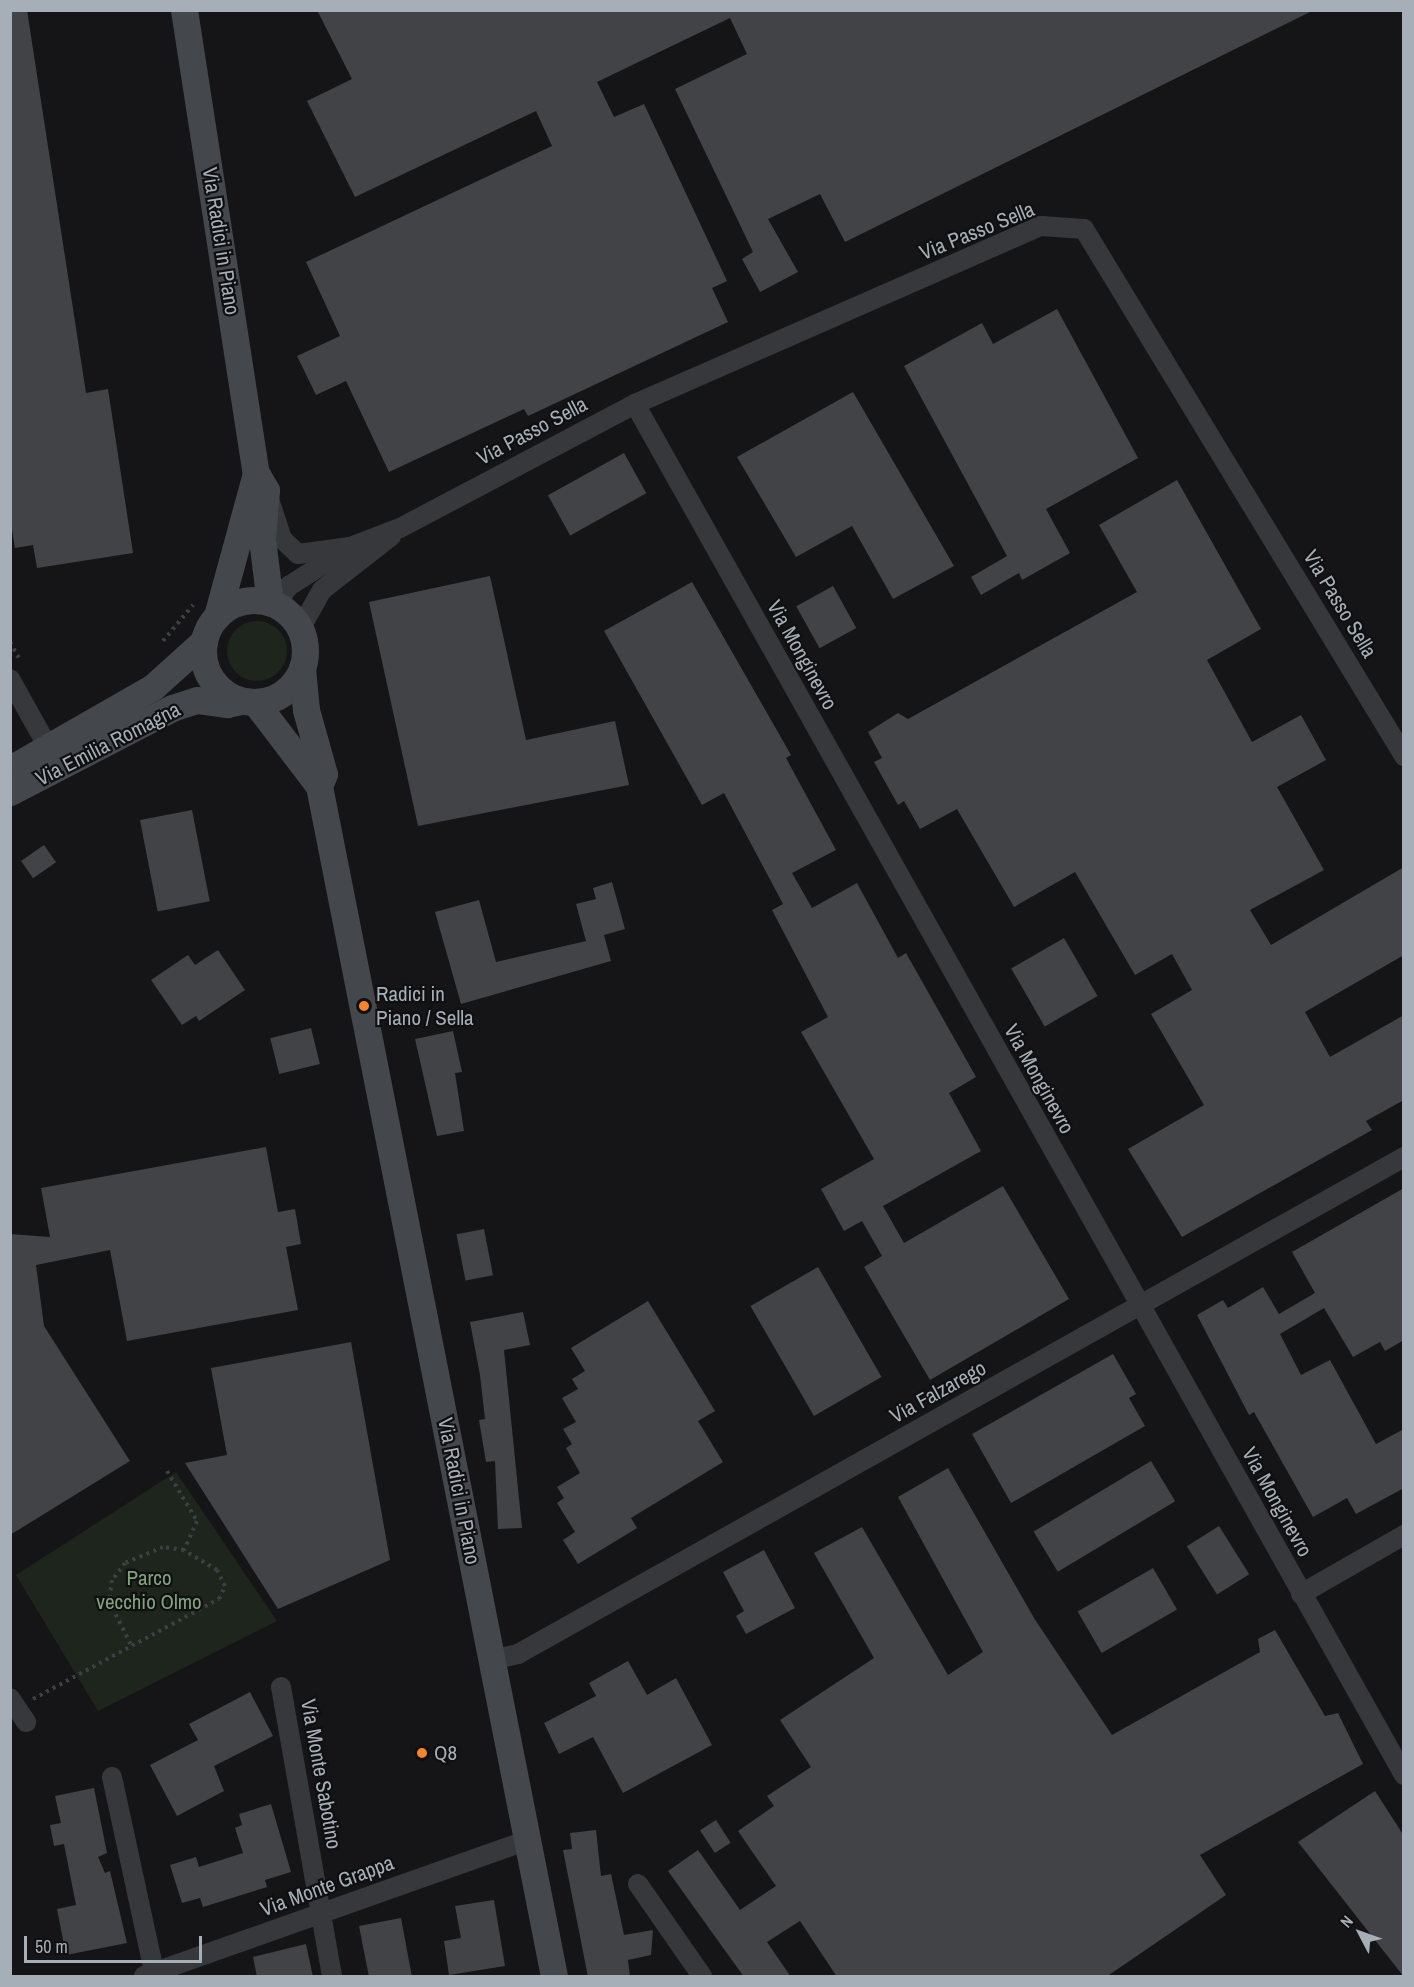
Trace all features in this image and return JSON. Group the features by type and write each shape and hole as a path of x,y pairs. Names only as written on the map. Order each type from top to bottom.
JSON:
{"street":[{"name":"Via Radici in Piano","path":"184,10 261,482"},
{"name":"Via Passo Sella","path":"273,604 290,585 350,547 400,528 635,404 1041,226 1084,229 1404,756"},
{"name":"Via Monginevro","path":"635,404 1404,1775"},
{"name":"Via Passo Sella","path":"261,482 282,538 298,554 350,547"},
{"path":"248,702 284,693 302,668 300,629 273,604 262,539 261,482"},
{"path":"261,482 207,607 203,657 215,685 248,702 320,786"},
{"name":"Via Passo Sella","path":"300,629 322,590 400,528"},
{"path":"207,607 237,603 273,604"},
{"name":"Via Emilia Romagna","path":"10,769 153,687 204,641"},
{"name":"Via Radici in Piano","path":"302,668 306,710 324,774 320,786 554,1977"},
{"path":"10,679 48,747"},
{"name":"Via Emilia Romagna","path":"10,792 172,708 197,700 227,704 248,702"},
{"name":"Via Falzarego","path":"492,1660 518,1654 1404,1157"},
{"path":"1301,1594 1404,1535"},
{"name":"Via Monte Sabotino","path":"281,1687 332,1977"},
{"path":"112,1777 151,1975"},
{"name":"Via Monte Grappa","path":"151,1975 526,1840"},
{"path":"638,1884 702,1977"}],"path":[{"path":"160,644 207,607"},
{"path":"167,1471 197,1521 184,1550"},
{"path":"18,1709 131,1645 219,1599 225,1586 217,1569 184,1550 163,1546 143,1552 125,1563 112,1580 109,1601 131,1645"}],"green space":[{"path":"251,621 263,621 274,626 282,634 287,651 285,663 274,676 263,681 251,681 240,676 232,668 227,657 227,645 232,634 240,626"},
{"name":"Parco vecchio Olmo","path":"176,1472 277,1621 98,1711 16,1575"}],"building":[{"path":"10,10 27,10 86,393 108,389 133,553 37,568 33,545 15,548 10,518"},
{"path":"317,10 1314,10 845,242 820,194 768,219 798,272 760,292 742,259 753,252 675,89 747,54 730,18 597,82 614,117 644,104 727,281 712,288 728,322 528,416 524,409 389,472 346,381 316,395 297,356 340,336 306,262 552,146 536,111 355,197 307,101 352,79"},
{"path":"1057,309 1138,458 1046,509 1070,553 1022,580 1019,573 981,595 971,577 1007,556 904,366 982,323 993,344"},
{"path":"853,392 954,566 893,599 852,526 796,557 737,457"},
{"path":"624,453 646,493 570,535 548,495"},
{"path":"1177,480 1261,629 1207,660 1252,742 1301,715 1326,760 1277,787 1324,870 1250,910 1271,945 1404,867 1404,955 1305,1012 1330,1057 1404,1015 1404,1100 1366,1121 1372,1130 1182,1237 1128,1149 1204,1105 1151,1014 1192,990 1172,954 1135,975 1075,872 1014,907 957,809 920,829 904,801 898,805 874,762 882,758 868,732 898,713 908,719 1137,592 1099,525"},
{"path":"490,576 526,740 615,721 629,785 418,826 369,602"},
{"path":"692,582 791,755 786,758 836,850 792,873 812,908 857,883 898,958 906,953 976,1077 949,1093 981,1151 883,1206 904,1243 1003,1186 1069,1299 930,1380 864,1267 882,1256 862,1221 844,1231 821,1189 874,1159 801,1032 828,1017 772,910 783,904 724,793 702,805 604,631"},
{"path":"833,586 856,628 820,648 796,606"},
{"path":"192,810 210,901 158,911 140,820"},
{"path":"44,845 56,862 33,878 21,861"},
{"path":"612,882 625,929 604,935 611,961 461,1004 435,912 479,900 496,962 586,941 576,904 596,899 593,888"},
{"path":"1064,938 1098,996 1045,1027 1011,968"},
{"path":"218,950 245,990 199,1021 196,1016 182,1025 151,980 188,955 195,965"},
{"path":"311,1028 320,1064 279,1074 270,1038"},
{"path":"453,1031 462,1072 455,1073 464,1131 437,1136 415,1039"},
{"path":"266,1147 278,1212 295,1209 301,1244 286,1247 298,1310 127,1341 110,1250 36,1265 44,1326 130,1461 10,1535 10,1234 50,1237 41,1188"},
{"path":"1404,1188 1404,1340 1385,1351 1380,1342 1353,1357 1324,1308 1280,1334 1301,1375 1330,1360 1376,1444 1404,1429 1404,1488 1356,1514 1347,1498 1313,1517 1254,1412 1249,1415 1197,1315 1223,1300 1228,1308 1263,1287 1279,1314 1315,1293 1292,1252"},
{"path":"484,1229 493,1275 465,1280 457,1234"},
{"path":"818,1267 882,1377 814,1416 750,1306"},
{"path":"648,1301 715,1411 698,1421 723,1462 631,1518 637,1528 578,1564 563,1540 575,1532 557,1503 564,1498 557,1487 580,1473 566,1448 572,1444 563,1429 576,1422 562,1398 578,1389 572,1379 585,1371 571,1348"},
{"path":"523,1312 530,1345 504,1350 522,1528 498,1529 495,1461 486,1462 479,1420 485,1419 480,1375 470,1322"},
{"path":"351,1342 390,1560 278,1609 185,1463 227,1455 211,1368"},
{"path":"1113,1354 1136,1394 1129,1398 1145,1426 1011,1503 972,1434"},
{"path":"1151,1461 1175,1501 1058,1572 1034,1532"},
{"path":"948,1468 1034,1618 1112,1735 1260,1652 1258,1639 1275,1630 1325,1716 1338,1713 1363,1764 1200,1855 1226,1895 1106,1977 837,1977 800,1921 767,1942 791,1977 744,1977 668,1871 698,1850 740,1910 776,1886 738,1831 774,1806 767,1796 811,1767 780,1720 874,1658 814,1553 862,1527 948,1675 983,1652 898,1497"},
{"path":"1219,1526 1249,1574 1217,1594 1187,1546"},
{"path":"764,1550 795,1608 746,1634 736,1616 744,1611 723,1572"},
{"path":"1153,1568 1177,1610 1102,1653 1078,1612"},
{"path":"628,1661 647,1695 676,1678 712,1745 623,1793 593,1737 559,1754 544,1723 596,1696 589,1683"},
{"path":"250,1692 273,1736 214,1766 224,1791 177,1816 150,1765 198,1740 189,1724"},
{"path":"94,1788 107,1853 98,1857 105,1873 110,1871 127,1943 66,1955 57,1909 76,1905 64,1844 54,1846 50,1825 61,1823 55,1796"},
{"path":"1375,1791 1404,1836 1404,1977 1298,1842"},
{"path":"271,1804 291,1872 265,1880 267,1887 203,1907 200,1898 182,1903 170,1865 196,1857 199,1867 243,1853 235,1828 242,1825 239,1814"},
{"path":"716,1820 731,1843 715,1853 700,1830"},
{"path":"596,1830 601,1876 611,1874 624,1935 653,1930 651,1955 628,1960 630,1977 588,1977 563,1850 572,1849 570,1833"},
{"path":"494,1900 505,1966 449,1975 444,1941 461,1938 455,1906"},
{"path":"401,1918 412,1977 369,1977 359,1926"},
{"path":"306,1944 313,1977 257,1977 253,1957"}],"place":[{"name":"Radici in Piano / Sella","path":"364,1006"},
{"name":"Q8","path":"422,1753"}]}
